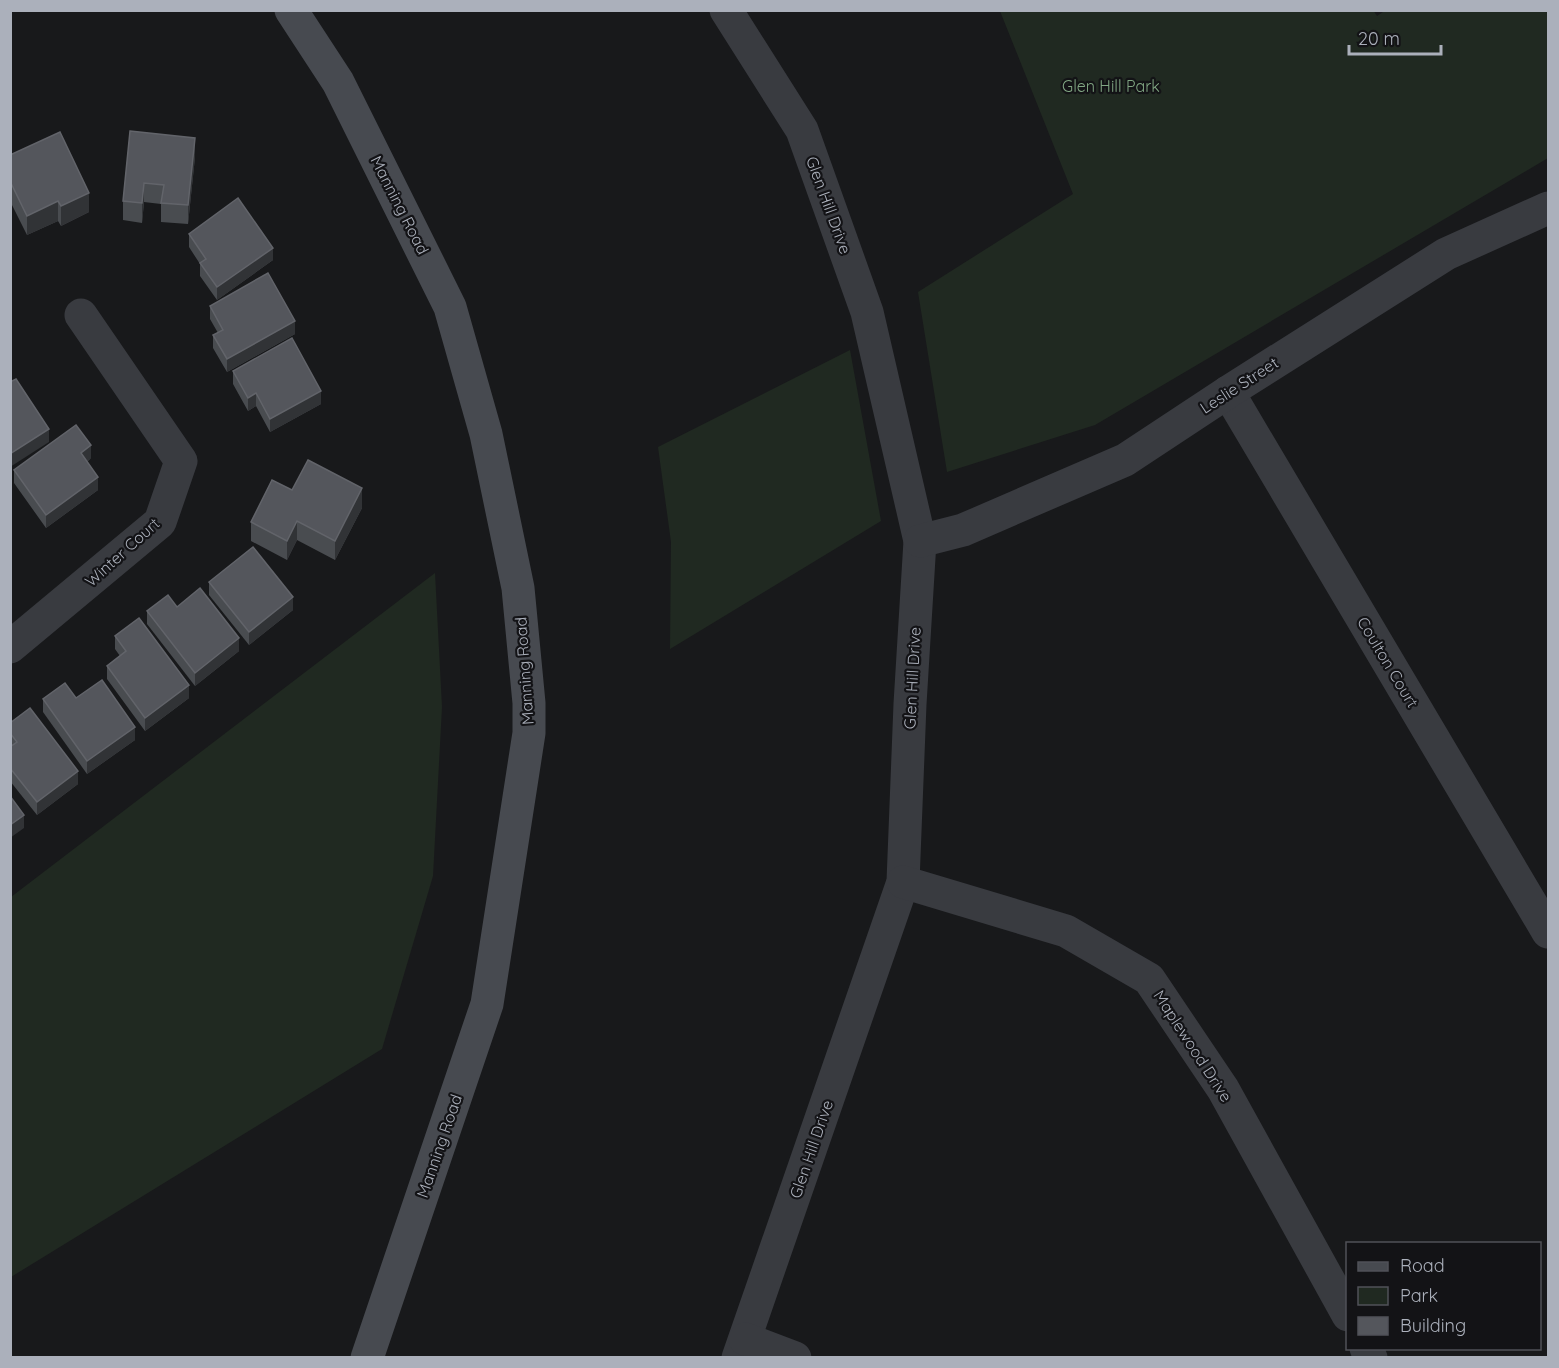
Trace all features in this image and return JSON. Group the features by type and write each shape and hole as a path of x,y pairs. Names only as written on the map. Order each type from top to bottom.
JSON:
{"main road":[{"name":"Manning Road","path":"291,10 338,82 450,307 486,434 518,588 529,703 529,733 487,1004 367,1358"}],"street":[{"name":"Glen Hill Drive","path":"726,10 802,130 867,312 920,541 910,704 903,882 741,1348"},
{"name":"Leslie Street","path":"920,541 963,530 1125,460 1446,254 1548,208"},
{"name":"Winter Court","path":"10,647 160,522 181,461 81,315"},
{"name":"Coulton Court","path":"1228,392 1548,932"},
{"name":"Maplewood Drive","path":"903,882 1066,931 1149,979 1223,1089 1346,1313"},
{"path":"741,1348 795,1358"}],"green space":[{"name":"Glen Hill Park","path":"1373,10 1377,16 1386,10 1548,11 1548,158 1095,425 947,472 918,292 1073,194 1000,11"},
{"path":"850,350 881,521 670,649 671,542 658,447"},
{"path":"435,573 442,707 433,876 382,1049 11,1277 11,897"}],"building":[{"path":"130,131 195,138 188,205 161,203 164,185 144,183 142,203 123,201"},
{"path":"60,132 89,193 61,206 58,201 27,216 10,181 10,155"},
{"path":"238,198 273,248 217,287 200,263 206,259 189,234"},
{"path":"268,273 295,321 227,359 213,335 223,330 210,306"},
{"path":"292,338 321,391 270,419 256,393 248,398 233,371"},
{"path":"16,379 49,429 10,454 10,382"},
{"path":"76,425 91,445 81,453 98,477 46,515 14,470"},
{"path":"308,460 362,488 335,541 297,521 287,541 251,522 272,480 292,490"},
{"path":"253,547 293,597 249,632 209,582"},
{"path":"200,588 239,638 195,673 147,611 168,595 177,607"},
{"path":"139,618 189,685 145,718 107,666 126,651 115,636"},
{"path":"102,680 135,727 87,761 43,699 65,683 76,698"},
{"path":"30,708 78,771 37,802 10,768 10,747 17,742 10,733 10,723"},
{"path":"10,796 24,815 10,825"}]}
